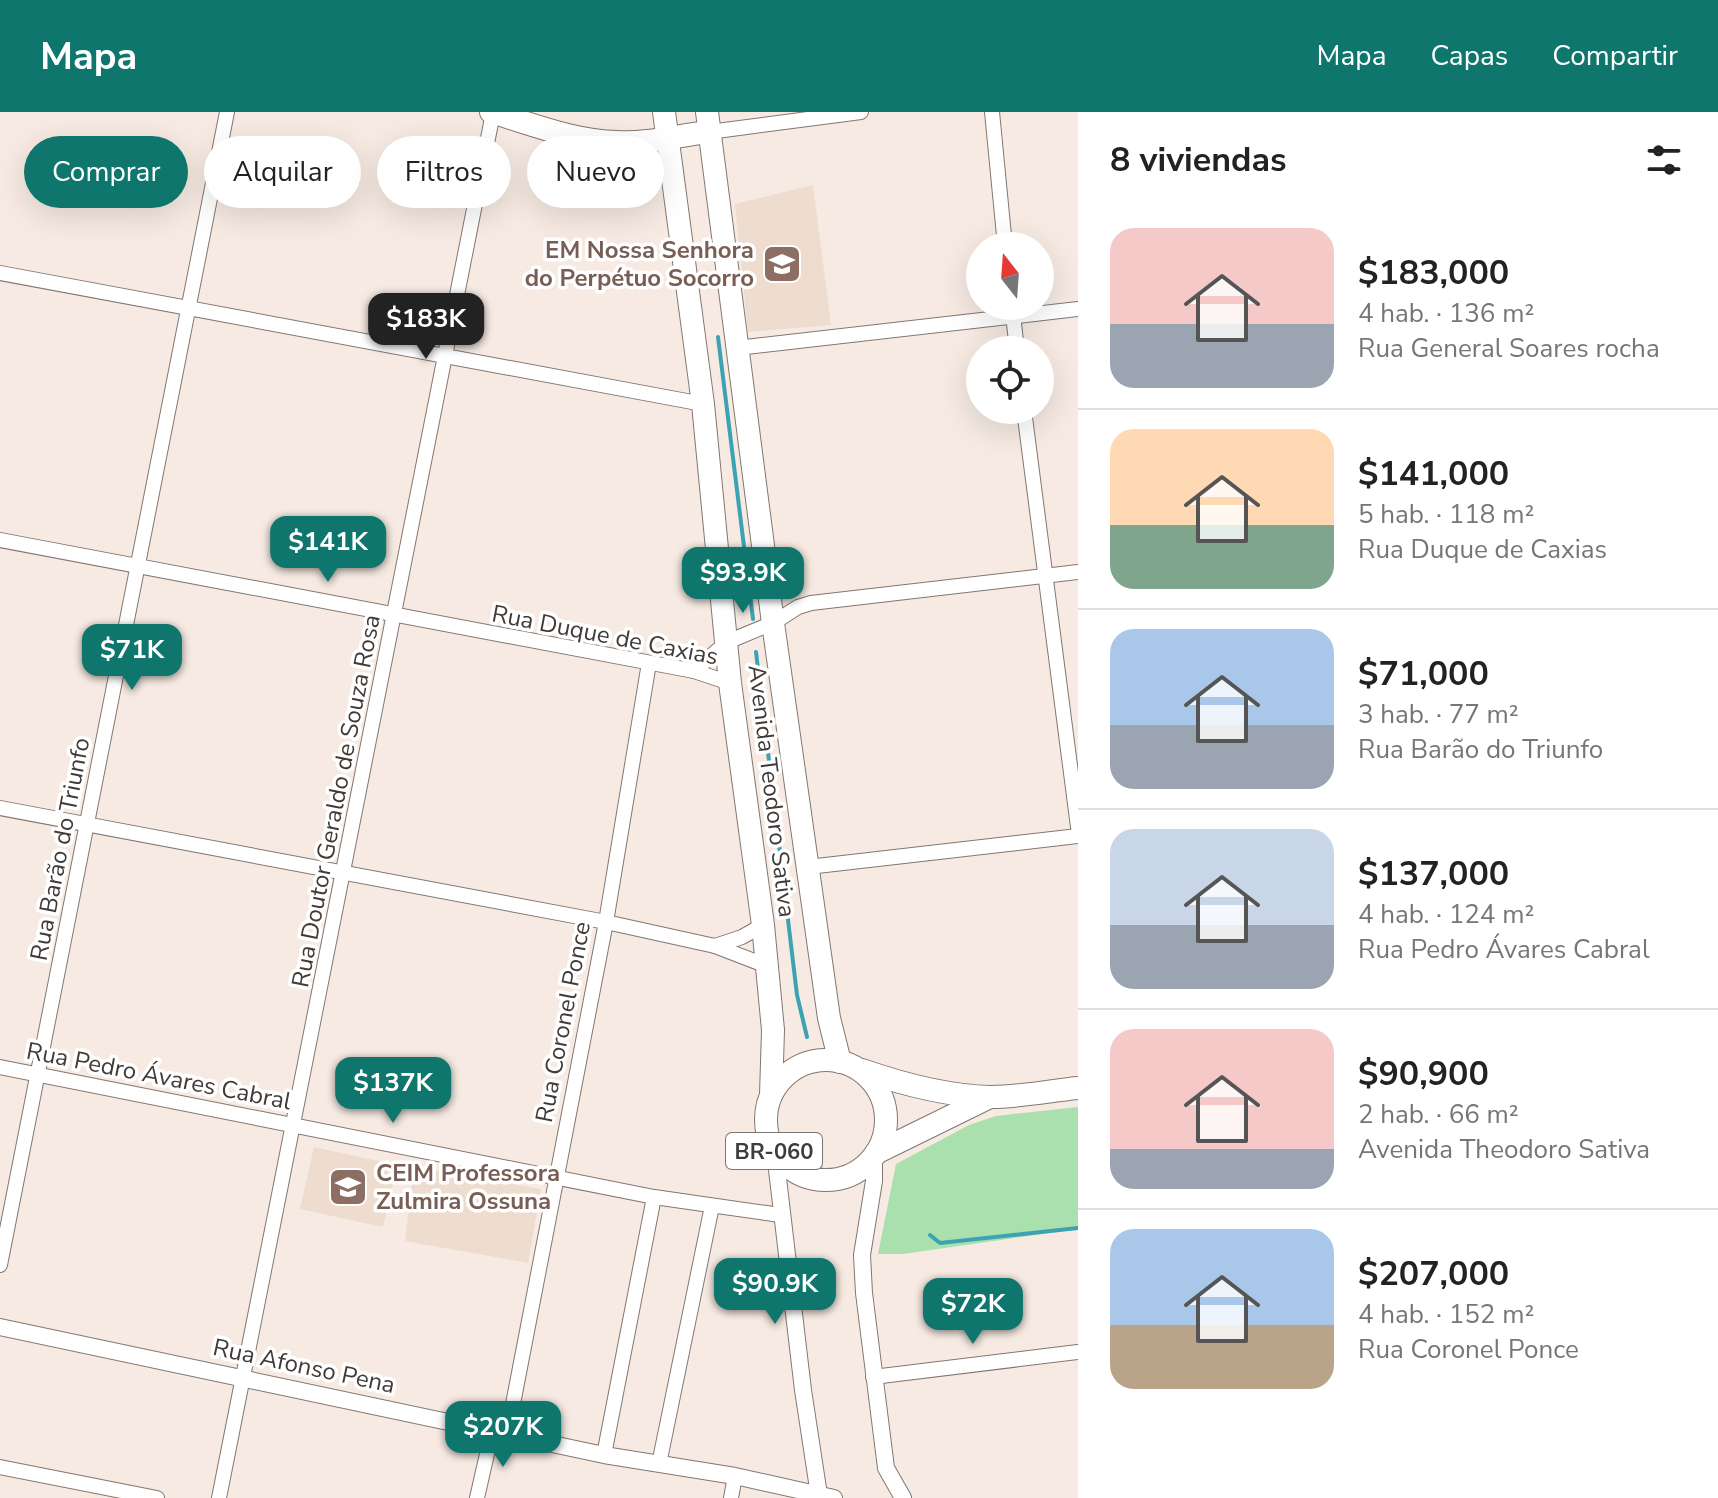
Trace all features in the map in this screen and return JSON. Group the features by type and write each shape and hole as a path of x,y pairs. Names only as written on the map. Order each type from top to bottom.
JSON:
{"main road":[{"path":"492,112 571,136 619,143 666,139 708,122"},
{"name":"Avenida Teodoro Sativa","path":"664,112 703,404 730,683 763,925 773,1030 771,1095"},
{"name":"Avenida Teodoro Sativa","path":"708,122 773,623 829,1018 847,1064"},
{"name":"BR-060","path":"991,1097 875,1155 862,1168 847,1176 823,1180 799,1174 786,1165 775,1153 766,1124 771,1095 780,1081 792,1070 823,1060 951,1093 991,1097 1078,1088"},
{"path":"847,1064 867,1076 878,1089 884,1105 884,1138 875,1155"}],"street":[{"name":"Rua Barão do Triunfo","path":"0,1265 227,112"},
{"name":"Rua Doutor Geraldo de Souza Rosa","path":"219,1498 492,112"},
{"path":"708,122 861,112"},
{"path":"992,112 1004,232"},
{"path":"0,273 703,404"},
{"path":"1054,310 1078,309"},
{"path":"737,348 966,318"},
{"path":"1026,424 1078,827"},
{"name":"Rua Duque de Caxias","path":"0,540 694,671 730,683"},
{"path":"694,671 727,642 811,603 1078,572"},
{"name":"Rua Coronel Ponce","path":"477,1498 500,1433 555,1176 606,922 649,663"},
{"path":"0,808 606,922 715,946 767,966"},
{"path":"808,867 1078,836"},
{"path":"715,946 742,937 763,925"},
{"name":"Rua Pedro Ávares Cabral","path":"0,1067 654,1197 780,1215"},
{"path":"775,1153 780,1215 827,1496"},
{"path":"875,1155 862,1255 873,1377 886,1468 903,1498"},
{"path":"604,1455 654,1197"},
{"path":"659,1464 712,1206"},
{"name":"Rua Afonso Pena","path":"0,1327 604,1455 735,1476 827,1496"},
{"path":"873,1377 1078,1352"},
{"path":"0,1467 157,1498"},
{"path":"731,1498 735,1476"}],"shaded area":[{"name":"EM Nossa Senhora do Perpétuo Socorro","path":"813,185 831,325 748,332 735,204"},
{"name":"CEIM Professora Zulmira Ossuna","path":"314,1147 397,1165 383,1227 300,1209"},
{"path":"414,1166 541,1189 528,1263 405,1241"}],"green space":[{"path":"1078,1107 1078,1229 903,1254 878,1254 896,1164 969,1125 996,1116"}],"waterway":[{"path":"718,337 753,619"},
{"path":"756,652 797,995 807,1037"},
{"path":"930,1235 940,1243 1078,1228"}],"place":[{"name":"EM Nossa Senhora do Perpétuo Socorro","path":"782,264"},
{"name":"CEIM Professora Zulmira Ossuna","path":"348,1187"}]}
